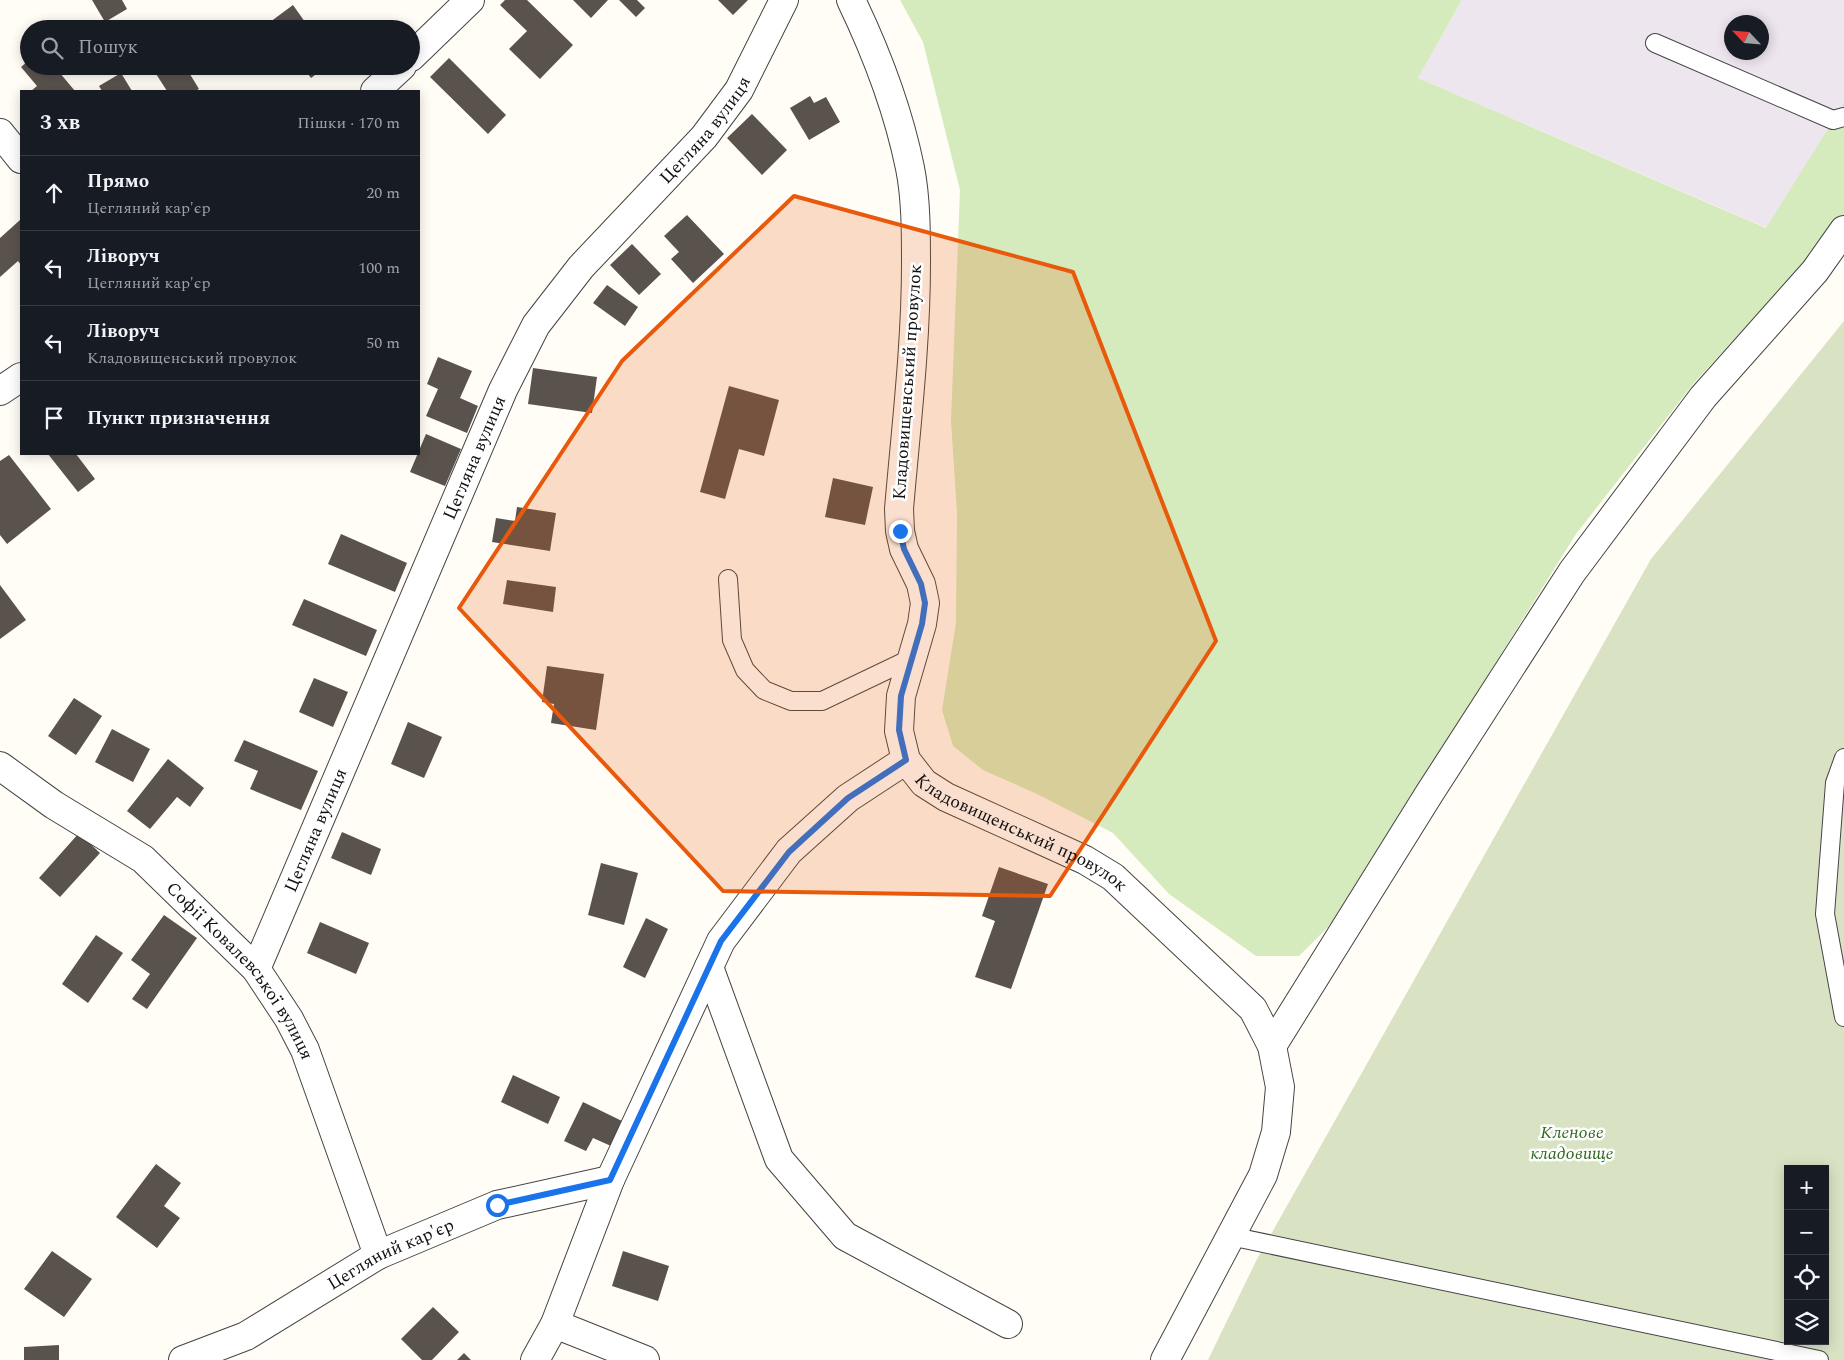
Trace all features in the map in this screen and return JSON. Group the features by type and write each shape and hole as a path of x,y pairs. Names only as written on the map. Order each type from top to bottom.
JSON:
{"street":[{"path":"420,48 470,0"},
{"name":"Цегляна вулиця","path":"256,969 503,390 536,325 581,267 704,137 739,90 784,0"},
{"name":"Кладовищенський провулок","path":"851,0 871,42 894,102 910,170 916,236 916,304 899,509 900,531 904,549 921,584 925,603 901,696 899,730 906,760 924,783 946,797 1085,860 1112,877 1253,1009 1272,1046 1280,1087 1276,1132 1263,1175 1165,1360"},
{"path":"375,90 392,75"},
{"path":"0,133 20,158"},
{"path":"1272,1046 1429,794 1572,572 1703,396 1815,271 1844,230"},
{"path":"0,391 20,377"},
{"path":"535,1360 555,1324 610,1180 721,941 789,852 848,798 906,760"},
{"name":"Софії Ковалевської вулиця","path":"0,766 54,805 143,860 256,969 289,1019 305,1050 378,1255"},
{"path":"709,967 779,1159 845,1236 1008,1324"},
{"name":"Цегляний кар'єр","path":"183,1360 246,1336 378,1255 497,1205 610,1180"},
{"path":"555,1324 645,1360"}],"lane":[{"path":"1655,43 1833,120 1844,117"},
{"path":"728,579 732,640 745,670 764,690 791,701 822,700 912,658"},
{"path":"1844,758 1835,783 1825,914 1844,1017"},
{"path":"1230,1236 1819,1360"}],"highlighted area":[{"path":"794,196 1073,272 1216,641 1050,896 723,891 459,608 622,361"}],"shaded area":[{"path":"1462,0 1844,0 1844,103 1767,228 1418,78"}],"green space":[{"path":"900,0 1462,0 1418,78 1766,228 1844,103 1844,226 1823,242 1694,383 1576,534 1335,920 1299,956 1256,956 1169,894 1113,833 1037,794 983,770 953,746 942,710 956,623 957,513 951,421 960,190 923,42"},
{"name":"Кленове кладовище","path":"1844,321 1844,1360 1208,1360 1257,1259 1651,559"}],"building":[{"path":"92,0 122,0 127,9 108,20 104,20"},
{"path":"505,0 527,0 573,45 540,79 509,49 527,31 500,5"},
{"path":"573,0 608,0 591,18"},
{"path":"619,0 637,0 645,8 636,17"},
{"path":"718,0 748,0 733,15"},
{"path":"293,5 304,20 273,20"},
{"path":"449,58 506,115 488,134 430,77"},
{"path":"28,75 62,75 74,90 32,90 37,86"},
{"path":"118,75 122,75 131,90 101,90 99,86"},
{"path":"157,75 190,75 199,89 197,90 166,90"},
{"path":"810,96 814,103 826,97 840,122 809,140 790,108"},
{"path":"752,114 787,150 762,175 727,138"},
{"path":"687,215 724,254 693,283 671,259 679,252 664,236"},
{"path":"20,220 20,264 18,261 0,277 0,238"},
{"path":"632,244 661,274 639,295 610,265"},
{"path":"607,285 638,307 625,326 593,303"},
{"path":"438,357 472,371 460,398 478,406 467,433 426,416 438,389 427,384"},
{"path":"533,368 597,377 592,413 528,404"},
{"path":"729,386 779,400 764,456 739,449 725,499 700,492"},
{"path":"426,434 461,449 445,486 410,472 417,455 420,455 420,448"},
{"path":"9,455 51,509 7,544 0,535 0,461"},
{"path":"49,455 77,455 95,479 78,492"},
{"path":"833,478 873,487 865,525 825,517"},
{"path":"517,507 556,513 550,551 492,542 496,518 515,521"},
{"path":"341,534 407,563 395,592 328,564"},
{"path":"507,580 556,587 553,612 503,604"},
{"path":"0,585 26,620 0,639"},
{"path":"304,599 377,630 366,656 292,625"},
{"path":"547,666 604,674 596,730 551,723 554,704 542,702"},
{"path":"314,678 348,692 333,727 299,712"},
{"path":"74,698 102,716 76,755 48,736"},
{"path":"408,722 442,737 424,778 391,764"},
{"path":"112,729 150,749 133,782 95,762"},
{"path":"244,740 318,771 301,810 250,789 258,771 234,761"},
{"path":"168,759 204,788 190,807 177,797 150,829 127,811"},
{"path":"342,832 381,849 371,875 331,858"},
{"path":"79,833 100,853 60,897 39,878"},
{"path":"601,863 638,873 624,925 588,915"},
{"path":"999,867 1048,884 1011,989 975,977 995,921 982,916"},
{"path":"164,915 197,938 147,1009 132,999 150,974 131,960"},
{"path":"646,918 668,929 645,978 623,967"},
{"path":"320,922 369,943 356,974 307,953"},
{"path":"96,935 123,953 88,1003 62,984"},
{"path":"513,1075 560,1097 548,1124 501,1102"},
{"path":"583,1102 622,1121 611,1146 593,1138 586,1151 564,1141"},
{"path":"156,1164 181,1183 164,1206 180,1218 157,1248 116,1217"},
{"path":"52,1251 92,1279 64,1317 24,1289"},
{"path":"623,1251 669,1266 658,1301 612,1286"},
{"path":"433,1307 459,1332 432,1360 422,1360 401,1339"},
{"path":"59,1345 59,1360 24,1360 24,1347"},
{"path":"464,1353 471,1360 457,1360"}],"route":[{"path":"497,1205 610,1180 721,941 789,852 848,798 906,760 899,730 901,696 922,624 925,603 921,584 904,549 900,531"}]}
